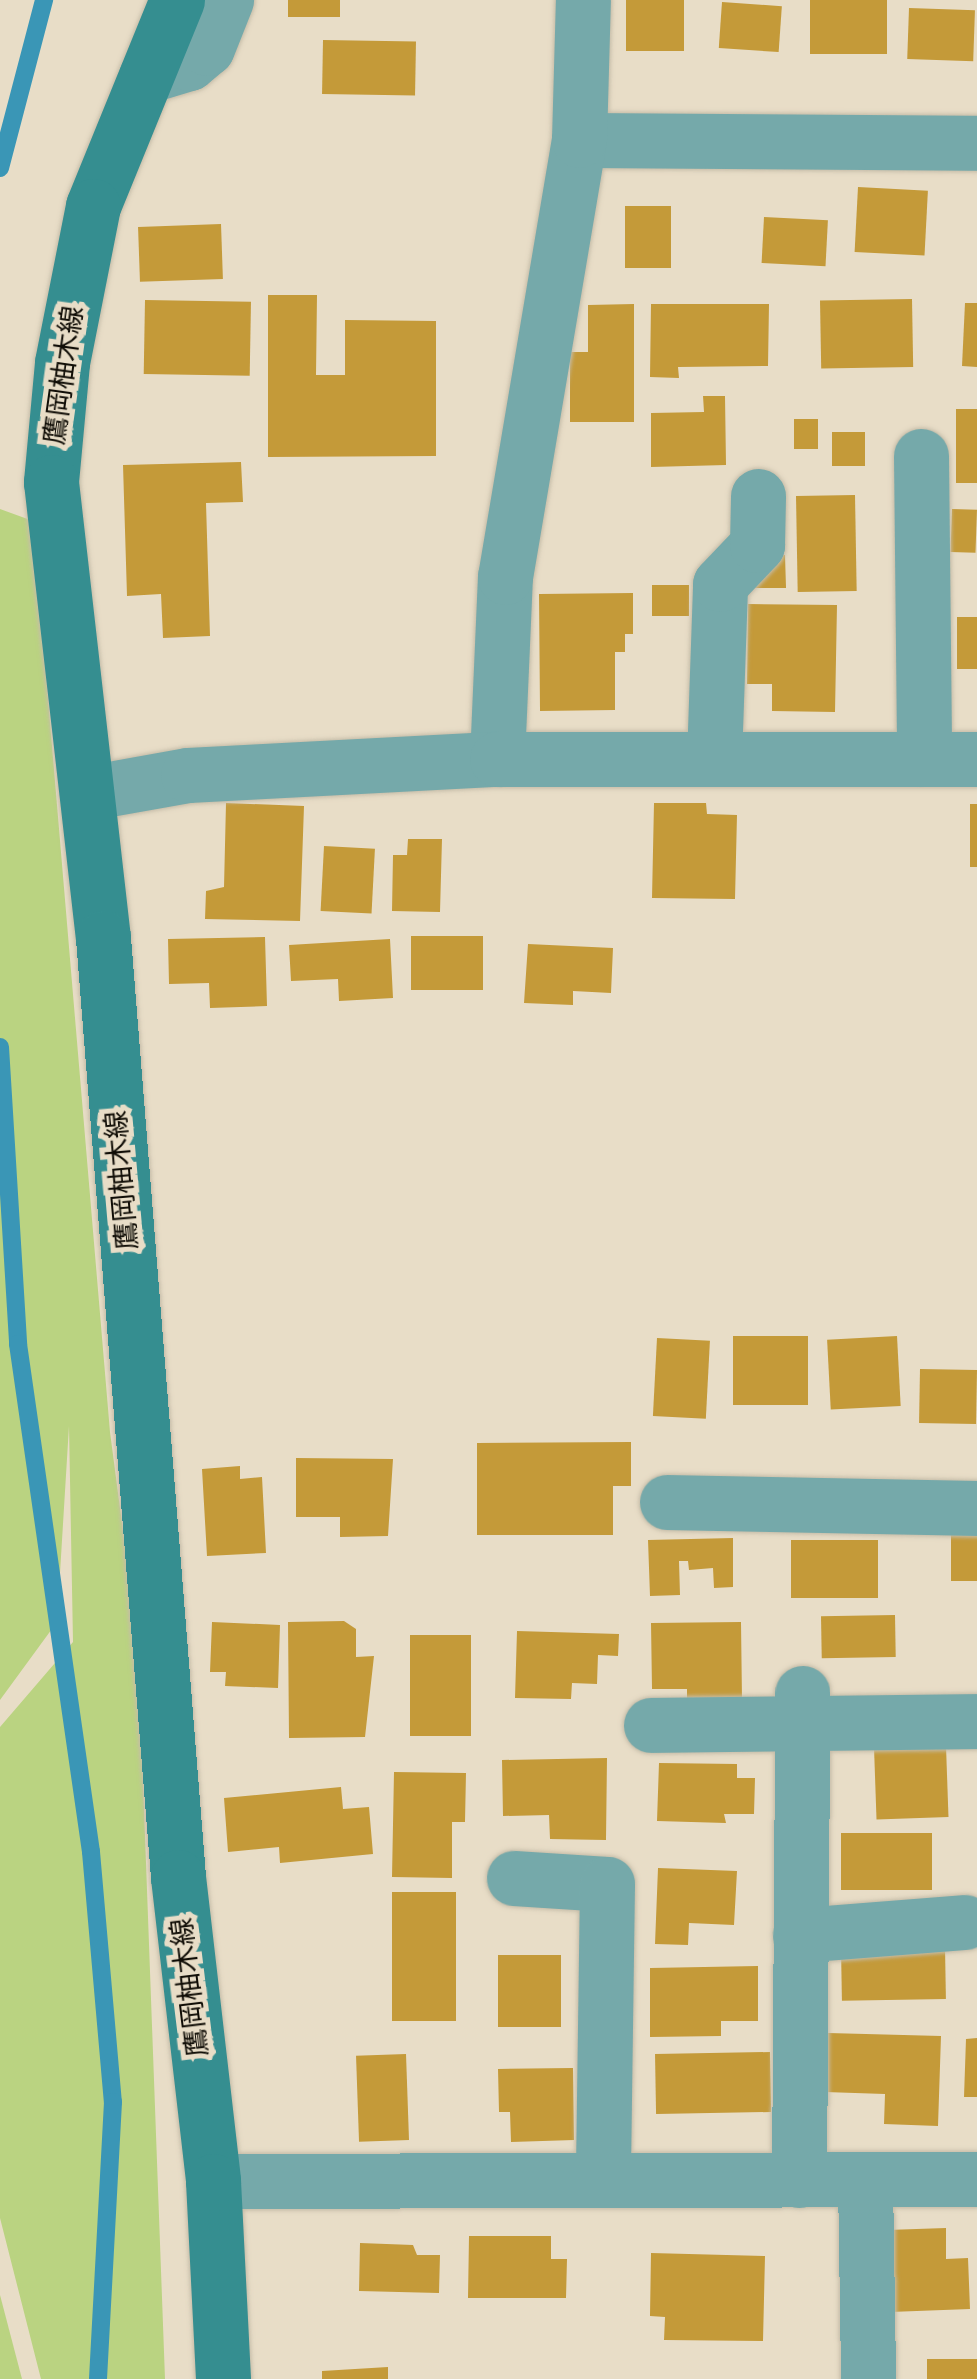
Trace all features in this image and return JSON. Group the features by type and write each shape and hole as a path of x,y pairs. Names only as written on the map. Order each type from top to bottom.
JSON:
{"main road":[{"name":"鷹岡柚木線","path":"177,0 93,206 62,362 51,482 88,792 178,1878 213,2181 223,2379"}],"street":[{"path":"146,76 188,63 207,48 226,0"},
{"path":"497,759 505,577 578,140 583,0"},
{"path":"578,140 977,142"},
{"path":"922,456 924,759"},
{"path":"714,759 720,584 757,546 758,496"},
{"path":"88,792 188,775 497,759 977,759"},
{"path":"667,1502 977,1508"},
{"path":"799,2180 802,1710"},
{"path":"652,1725 802,1710 977,1722"},
{"path":"514,1878 607,1884 603,2180"},
{"path":"800,1935 964,1922"},
{"path":"213,2181 977,2179"},
{"path":"865,2180 868,2379"}],"green space":[{"path":"0,509 33,521 110,1432 138,1645 165,2379 41,2379 0,2218 0,1727 73,1642 69,1426 57,1622 0,1700"},
{"path":"0,2295 22,2379 0,2379"}],"building":[{"path":"288,0 340,0 340,17 288,17"},
{"path":"626,0 684,0 684,51 626,51"},
{"path":"810,0 887,0 887,54 810,54"},
{"path":"722,2 782,6 779,52 719,48"},
{"path":"909,8 975,10 973,61 907,59"},
{"path":"323,40 416,42 415,96 322,94"},
{"path":"858,187 928,191 925,256 855,252"},
{"path":"625,206 671,206 671,268 625,268"},
{"path":"764,217 828,220 826,266 762,263"},
{"path":"221,224 223,279 140,282 138,227"},
{"path":"268,295 317,295 316,375 345,375 345,320 436,321 436,456 268,457"},
{"path":"912,299 913,367 821,369 820,301"},
{"path":"145,300 251,302 250,376 144,374"},
{"path":"965,303 977,303 977,367 962,366"},
{"path":"634,304 634,422 570,422 570,352 588,352 588,305"},
{"path":"651,304 769,304 768,366 678,367 679,378 650,377"},
{"path":"703,396 725,396 726,465 651,467 651,413 704,412"},
{"path":"956,409 977,409 977,483 956,483"},
{"path":"794,419 818,419 818,449 794,449"},
{"path":"832,432 865,432 865,466 832,466"},
{"path":"241,462 243,502 206,503 210,636 163,638 161,594 127,596 123,465"},
{"path":"855,495 857,591 798,592 796,496"},
{"path":"952,509 977,510 975,553 950,552"},
{"path":"785,555 786,588 746,588 773,556"},
{"path":"652,585 689,585 689,616 652,616"},
{"path":"633,593 633,634 625,634 625,652 615,652 615,710 540,711 539,594"},
{"path":"748,604 837,605 835,712 772,711 772,684 747,684"},
{"path":"957,617 977,617 977,669 957,669"},
{"path":"226,803 304,806 300,921 205,919 206,891 224,887"},
{"path":"654,803 706,803 707,814 737,815 735,899 652,898"},
{"path":"970,804 977,804 977,867 970,867"},
{"path":"408,839 442,839 440,912 392,911 393,855 407,855"},
{"path":"324,846 375,849 372,914 321,911"},
{"path":"411,936 483,936 483,990 411,990"},
{"path":"265,937 267,1006 210,1008 209,983 169,984 168,939"},
{"path":"390,939 393,998 339,1001 338,979 291,981 289,945"},
{"path":"528,944 613,948 611,993 573,991 573,1005 524,1003"},
{"path":"733,1336 808,1336 808,1405 733,1405"},
{"path":"897,1336 901,1406 831,1410 827,1340"},
{"path":"657,1338 710,1341 706,1419 653,1416"},
{"path":"920,1369 977,1370 976,1424 919,1423"},
{"path":"631,1442 631,1486 613,1486 613,1535 477,1535 477,1443"},
{"path":"296,1458 393,1459 388,1536 340,1537 340,1517 296,1517"},
{"path":"240,1466 240,1479 262,1477 266,1553 207,1556 202,1469"},
{"path":"951,1531 977,1531 977,1581 951,1581"},
{"path":"733,1538 733,1587 714,1588 713,1568 689,1570 688,1561 679,1561 680,1595 650,1596 648,1540"},
{"path":"791,1540 878,1540 878,1598 791,1598"},
{"path":"895,1615 896,1657 822,1658 821,1616"},
{"path":"344,1621 356,1629 356,1657 374,1656 365,1737 289,1738 288,1622"},
{"path":"212,1622 280,1625 278,1688 225,1686 226,1672 210,1672"},
{"path":"741,1622 742,1700 687,1701 687,1689 652,1689 651,1623"},
{"path":"517,1631 619,1634 618,1656 598,1655 597,1684 572,1683 571,1699 515,1698"},
{"path":"410,1635 471,1635 471,1736 410,1736"},
{"path":"946,1746 948,1817 877,1819 874,1749"},
{"path":"607,1758 606,1840 550,1839 549,1815 503,1816 502,1760"},
{"path":"659,1763 737,1764 737,1778 755,1778 754,1814 724,1814 726,1823 657,1821"},
{"path":"394,1772 466,1773 465,1822 452,1822 452,1878 392,1877"},
{"path":"341,1787 343,1809 369,1807 373,1854 280,1863 279,1847 228,1852 224,1798"},
{"path":"841,1833 932,1833 932,1890 841,1890"},
{"path":"658,1868 737,1871 734,1925 689,1923 688,1945 655,1944"},
{"path":"392,1892 456,1892 456,2021 392,2021"},
{"path":"945,1947 946,1999 842,2001 841,1949"},
{"path":"498,1955 561,1955 561,2027 498,2027"},
{"path":"758,1966 758,2021 721,2021 721,2036 650,2037 650,1968"},
{"path":"828,2033 941,2036 938,2126 884,2124 885,2094 825,2092"},
{"path":"977,2038 977,2097 964,2097 966,2039"},
{"path":"770,2052 771,2112 656,2114 655,2054"},
{"path":"406,2054 409,2140 359,2142 356,2056"},
{"path":"573,2068 574,2140 511,2142 510,2112 499,2112 498,2069"},
{"path":"946,2228 946,2259 968,2258 970,2309 890,2312 887,2230"},
{"path":"469,2236 551,2236 551,2259 567,2259 566,2298 468,2298"},
{"path":"360,2243 413,2245 417,2255 440,2255 439,2293 359,2291"},
{"path":"651,2253 765,2256 763,2341 664,2340 665,2317 650,2316"},
{"path":"927,2359 977,2359 977,2379 927,2379"},
{"path":"388,2367 388,2379 322,2379 322,2371"}],"waterway":[{"path":"0,168 44,0"},
{"path":"0,1047 18,1344 91,1852 113,2102 98,2379"}]}
